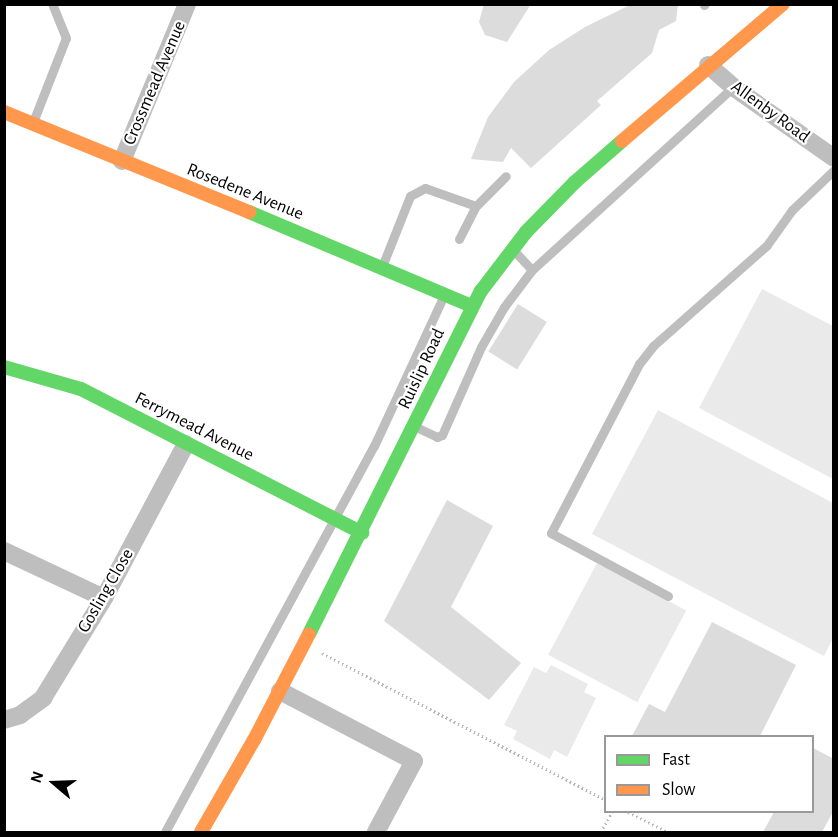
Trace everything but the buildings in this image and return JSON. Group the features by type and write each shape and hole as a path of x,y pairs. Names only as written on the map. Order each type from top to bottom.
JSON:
{"main road":[{"name":"Ruislip Road","path":"201,832 257,742 280,691 415,427 472,306 512,249 575,182 708,65 783,4"},
{"name":"Rosedene Avenue","path":"4,112 382,266 472,306"},
{"name":"Ferrymead Avenue","path":"4,367 81,389 362,533"}],"street":[{"name":"Crossmead Avenue","path":"122,161 187,4"},
{"name":"Allenby Road","path":"708,65 734,87 834,158"},
{"name":"Gosling Close","path":"4,720 20,715 43,698 104,598 186,444"},
{"path":"4,551 104,598"},
{"path":"280,691 414,761 375,832"}],"lane":[{"path":"33,124 66,38 52,4"},
{"path":"415,427 437,437 442,435 481,347 504,307 532,270 734,87"},
{"path":"668,596 551,533 639,364 652,346 767,245 792,210 834,170"},
{"path":"459,239 476,206 506,176"},
{"path":"382,266 410,196 425,188 476,206"},
{"path":"512,249 532,270"},
{"path":"165,832 374,446 444,295"},
{"path":"457,336 481,347"}],"path":[{"path":"321,652 604,799"},
{"path":"601,832 611,813"},
{"path":"630,813 668,832"}],"shaded area":[{"path":"762,289 833,326 833,479 699,408"},
{"path":"658,410 833,503 833,638 824,656 592,534"},
{"path":"597,563 686,610 637,702 548,655"},
{"path":"551,665 588,684 584,692 596,698 567,757 554,750 550,759 513,739 517,731 504,725 534,667 546,673"}],"traffic: fast":[{"path":"309,634 481,291 526,232 575,182 622,141"},
{"path":"249,212 472,306"},
{"path":"4,367 81,389 362,533"}],"traffic: slow":[{"path":"622,141 783,4"},
{"path":"4,112 249,212"},
{"path":"201,832 254,740 309,634"}]}
